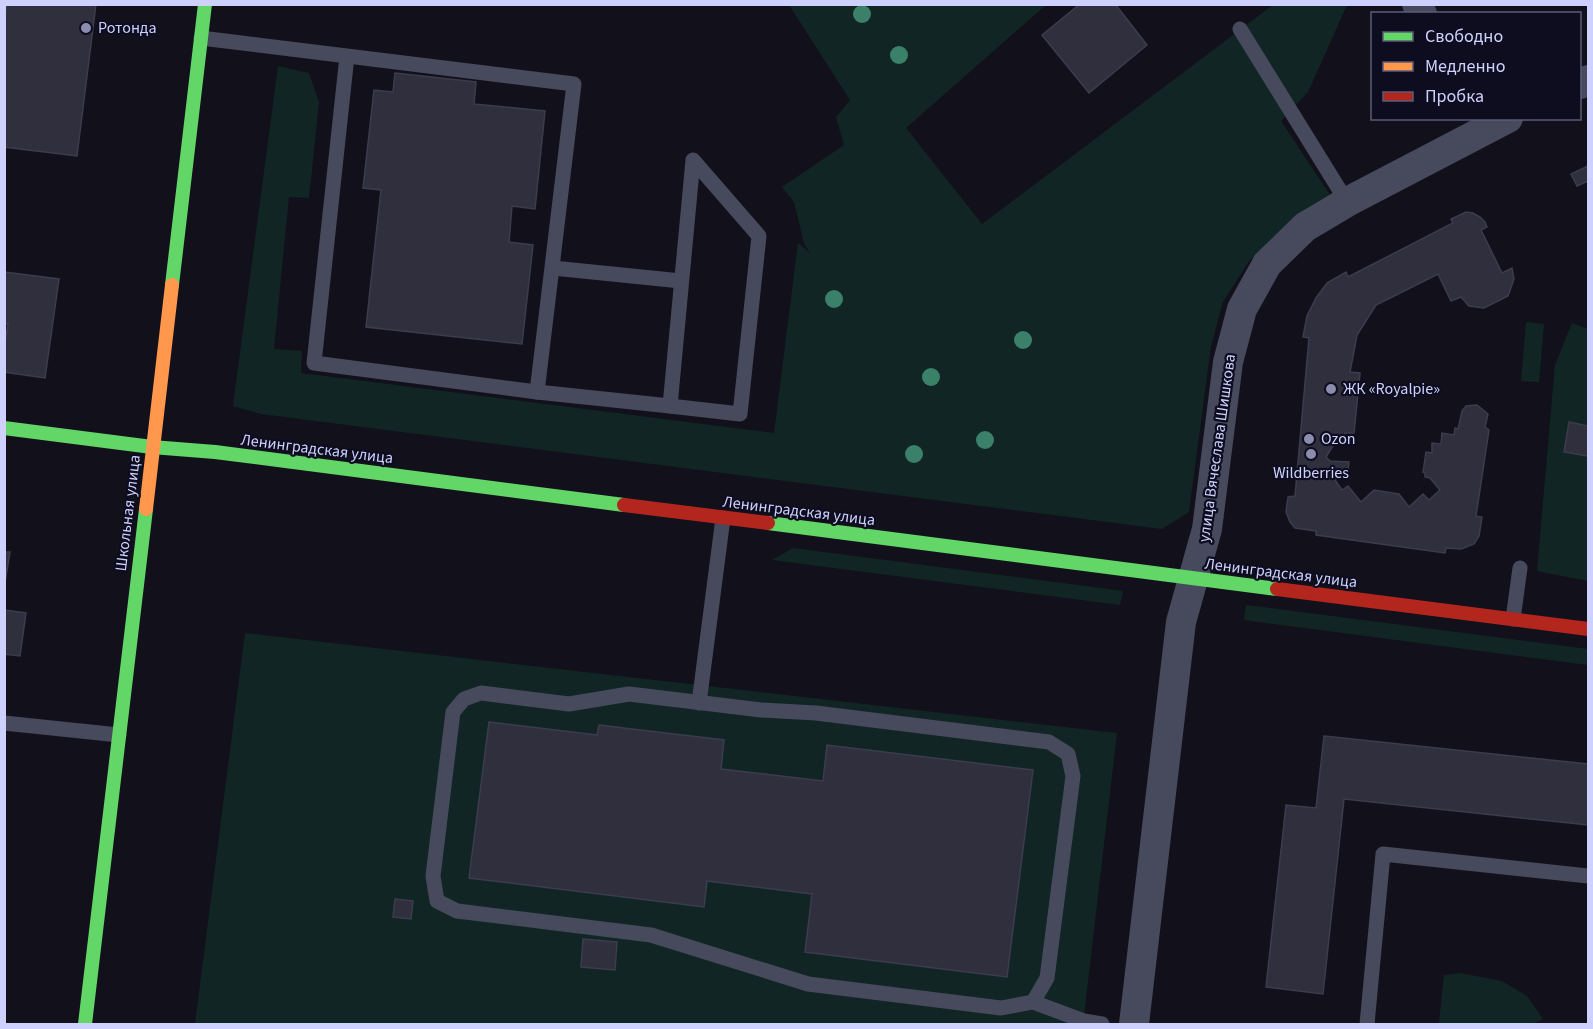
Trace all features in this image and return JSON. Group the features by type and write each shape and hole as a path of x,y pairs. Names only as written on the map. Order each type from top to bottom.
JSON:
{"street":[{"name":"Школьная улица","path":"85,1024 205,4"},
{"name":"улица Вячеслава Шишкова","path":"1134,1024 1181,622 1195,579 1208,522 1228,362 1242,309 1267,264 1305,227 1474,126 1500,120"},
{"name":"Ленинградская улица","path":"4,428 152,447 215,452 1588,629"}],"lane":[{"path":"1240,29 1347,202"},
{"path":"201,38 574,84 554,268 537,392"},
{"path":"347,56 314,363 537,392 740,414 759,236 693,160 670,406"},
{"path":"554,268 681,280"},
{"path":"699,702 723,518"},
{"path":"1514,619 1520,568"},
{"path":"1033,1002 1047,978 1073,776 1068,754 1049,742 816,713 761,710 629,694 569,704 481,693 464,699 453,712 433,876 437,901 457,911 651,935 808,984 1001,1008 1033,1002 1083,1021 1102,1024"},
{"path":"4,723 119,735"},
{"path":"1367,1024 1383,854 1588,876"}],"green space":[{"path":"789,5 1046,5 906,128 982,224 1273,5 1347,5 1308,92 1281,121 1330,195 1312,205 1249,261 1223,302 1211,346 1189,512 1162,529 261,414 233,406 278,66 309,73 319,102 309,198 289,197 274,349 302,351 301,373 774,433 798,243 810,253 804,243 794,202 782,187 844,145 836,117 850,100"},
{"path":"1526,322 1544,324 1539,382 1521,381"},
{"path":"1572,323 1588,329 1588,581 1537,571 1555,365"},
{"path":"793,548 1123,591 1120,605 772,560"},
{"path":"1246,605 1588,649 1588,665 1244,620"},
{"path":"245,633 1117,733 1083,1024 195,1024"},
{"path":"1460,973 1502,981 1527,996 1543,1019 1532,1024 1439,1023 1444,975"}],"building":[{"path":"7,4 96,4 77,156 4,147 4,22"},
{"path":"1080,4 1115,4 1147,45 1089,93 1042,35"},
{"path":"395,73 476,82 474,104 545,111 535,209 512,206 509,242 533,245 522,344 366,327 381,190 363,188 374,90 393,92"},
{"path":"1588,166 1588,181 1577,186 1571,174"},
{"name":"ЖК «Royalpie»","path":"1466,212 1473,213 1485,222 1487,227 1481,230 1502,273 1512,268 1514,279 1508,296 1484,308 1469,306 1461,297 1451,301 1438,274 1376,305 1357,335 1350,372 1360,373 1354,433 1345,433 1344,442 1336,441 1326,457 1330,461 1349,462 1348,470 1335,480 1342,490 1348,486 1361,502 1374,490 1399,494 1409,507 1423,494 1429,500 1440,490 1430,478 1425,477 1423,472 1426,452 1432,453 1432,443 1441,444 1442,433 1454,435 1455,428 1458,429 1462,411 1466,406 1477,405 1488,414 1485,427 1489,430 1476,516 1482,517 1479,536 1474,544 1461,549 1446,548 1445,553 1316,535 1316,531 1295,528 1286,512 1288,497 1295,496 1309,338 1303,337 1307,316 1316,298 1327,283 1346,272 1348,277 1453,223 1451,219"},
{"path":"4,272 59,279 45,378 4,372 4,337 6,337 8,324 4,324"},
{"path":"1569,422 1588,426 1588,456 1564,452"},
{"path":"4,552 10,552 4,589"},
{"path":"4,610 26,613 20,656 4,654"},
{"path":"489,722 597,735 599,725 724,740 721,769 823,781 827,745 1033,770 1007,977 805,952 812,894 707,881 704,907 469,878"},
{"path":"1324,736 1588,764 1588,825 1344,799 1323,994 1266,987 1286,805 1316,808"},
{"path":"395,899 413,901 411,919 393,917"},
{"path":"583,939 617,942 615,970 581,967"}],"traffic: fast":[{"path":"172,285 205,4"},
{"path":"4,428 152,447 215,452 624,505"},
{"path":"85,1024 146,509"},
{"path":"768,523 1277,589"}],"traffic: slow":[{"path":"146,509 172,285"}],"traffic: jam":[{"path":"624,505 768,523"},
{"path":"1277,589 1588,629"}],"place":[{"name":"Ротонда","path":"86,28"},
{"name":"ЖК «Royalpie»","path":"1331,389"},
{"name":"Ozon","path":"1309,439"},
{"name":"Wildberries","path":"1311,454"}]}
